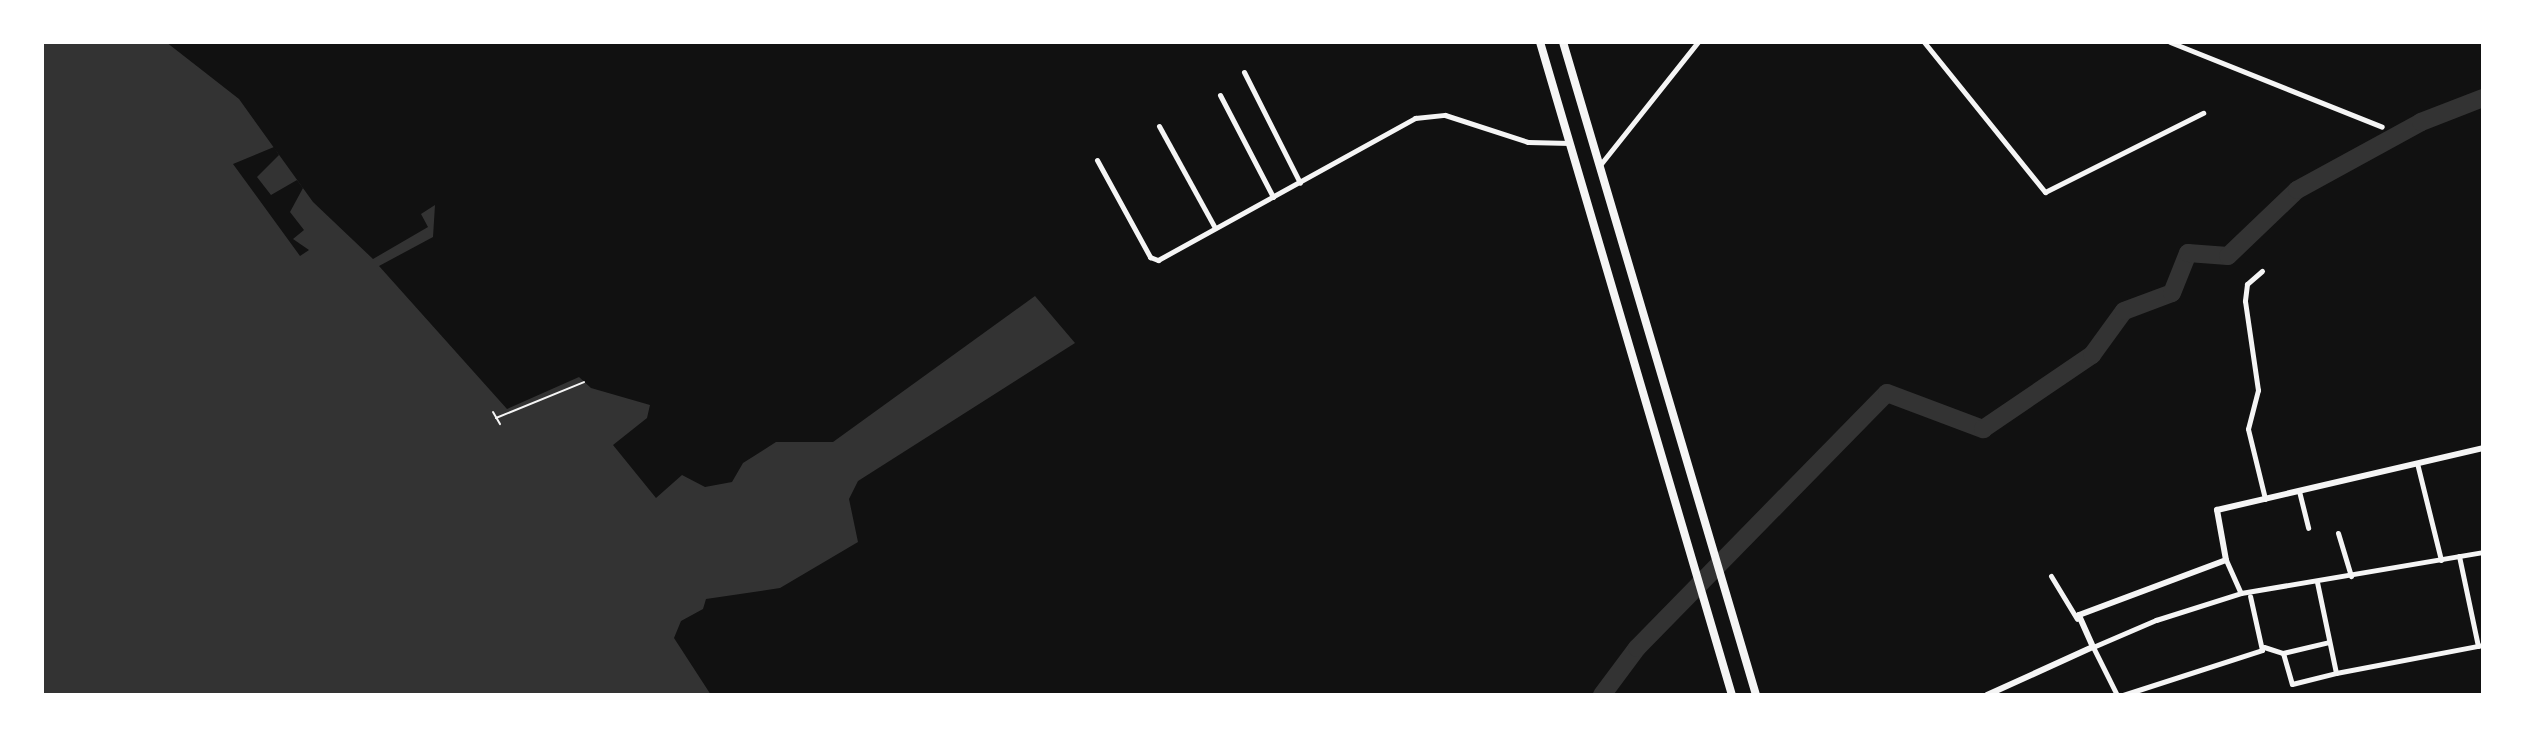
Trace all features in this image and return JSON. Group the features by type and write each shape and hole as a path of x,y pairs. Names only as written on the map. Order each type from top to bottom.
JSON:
{"main road":[{"path":"1540,42 1732,695"},
{"path":"1563,42 1756,695"}],"street":[{"path":"1600,165 1698,42"},
{"path":"1924,42 2045,192 2203,113"},
{"path":"2170,42 2382,127"},
{"path":"1244,72 1300,183"},
{"path":"1220,95 1273,197"},
{"path":"1097,160 1150,257 1158,260 1433,115 1546,145 1570,143"},
{"path":"1159,126 1215,228"},
{"path":"2262,271 2247,284 2245,301 2258,390 2248,429 2265,499"},
{"path":"2241,593 2226,560 2217,510 2483,448"},
{"path":"2417,463 2441,560"},
{"path":"2299,491 2308,528"},
{"path":"2338,533 2351,576"},
{"path":"1987,695 2093,647 2241,593 2250,596 2483,552"},
{"path":"2283,653 2292,684 2481,646 2459,556"},
{"path":"2077,619 2226,560"},
{"path":"2051,576 2120,695 2264,647 2283,653 2329,642"},
{"path":"2317,582 2336,673"},
{"path":"2250,596 2264,647"}],"path":[{"path":"496,418 584,382"},
{"path":"493,412 500,424"}],"shaded area":[{"path":"42,42 166,42 239,99 313,202 373,259 428,227 421,214 435,205 433,237 379,266 507,409 579,377 591,388 650,405 647,418 613,445 656,498 682,475 705,487 732,482 743,463 776,442 833,442 1035,296 1075,343 858,481 849,499 858,542 780,588 706,599 703,609 681,621 674,638 711,695 42,695"}],"pier":[{"path":"274,147 279,155 257,177 271,195 297,180 303,188 290,212 304,230 293,239 309,250 300,256 233,164"}],"waterway":[{"path":"1602,695 1637,648 1887,393 1983,429 2092,355 2124,311 2172,293 2188,253 2228,256 2297,190 2421,122 2483,98"}]}
